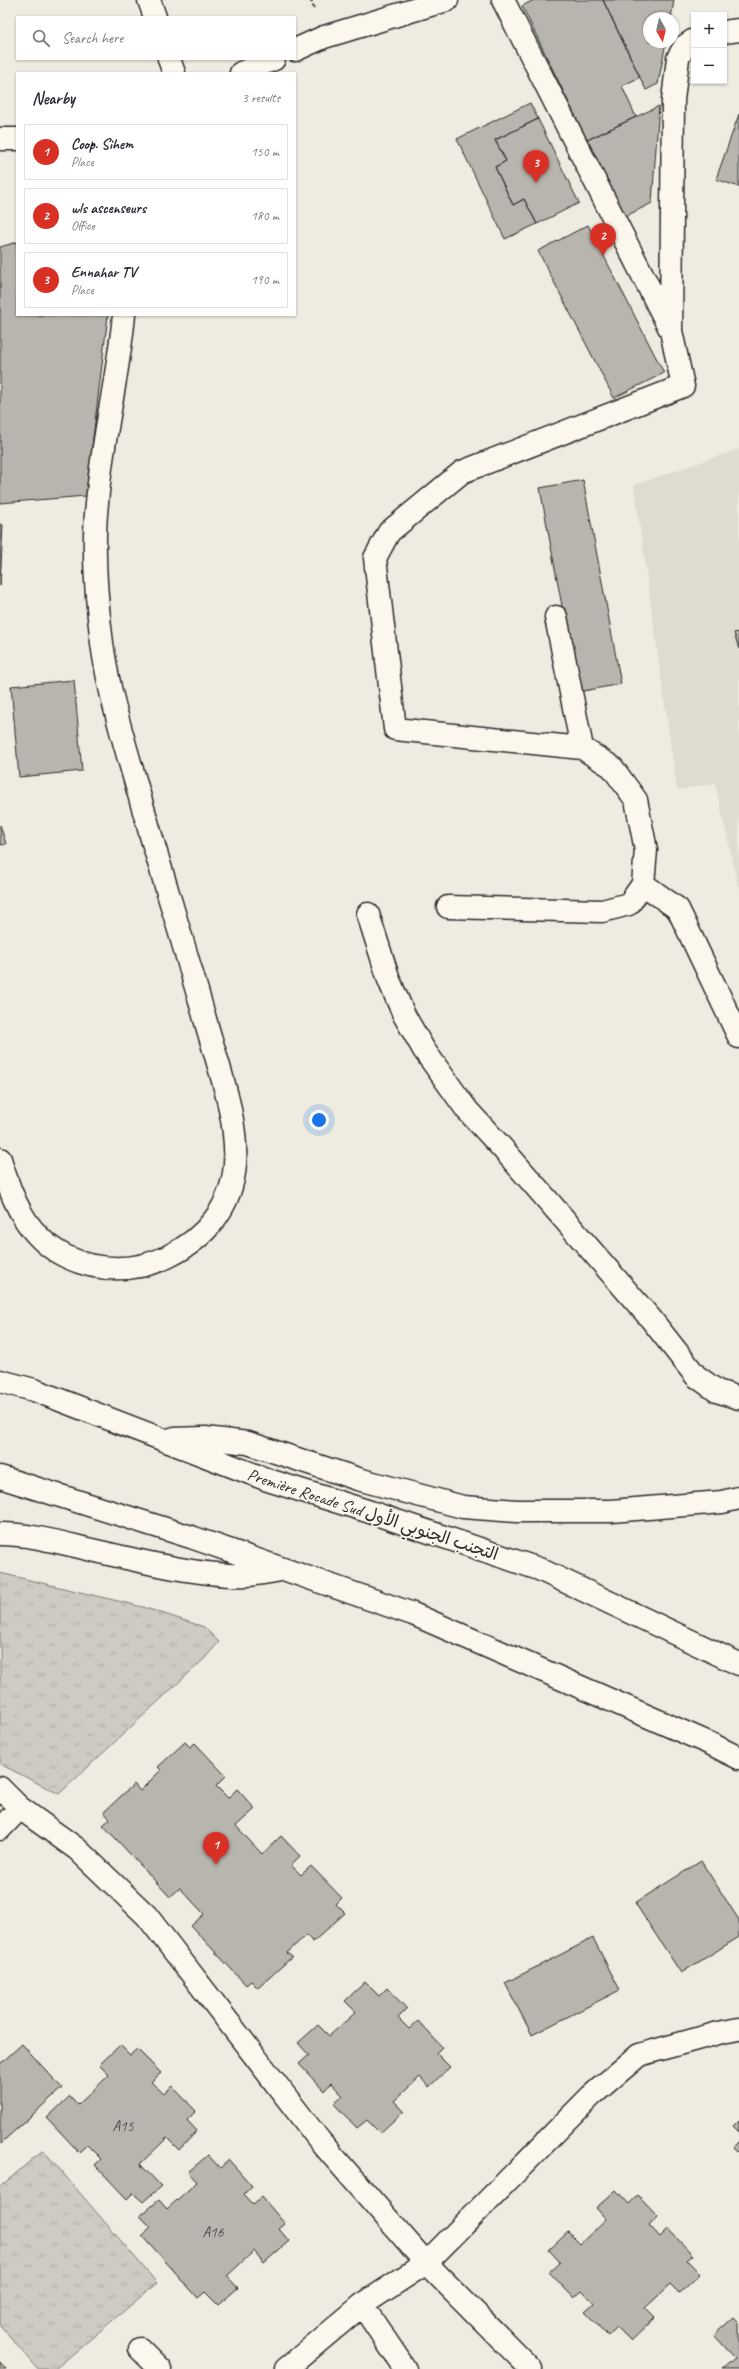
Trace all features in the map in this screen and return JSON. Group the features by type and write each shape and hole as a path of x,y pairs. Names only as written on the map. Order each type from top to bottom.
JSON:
{"main road":[{"path":"149,0 154,16"},
{"path":"296,50 324,37 447,0"},
{"path":"503,0 671,331"},
{"path":"727,32 739,30"},
{"path":"448,907 602,911 629,904 643,884 646,850 636,800 612,767 582,748 395,729 375,558 389,532 462,472 683,386 671,331 673,100 678,58 685,46 691,42"},
{"path":"169,60 174,72"},
{"path":"243,72 272,60"},
{"path":"0,139 16,139"},
{"path":"0,1159 10,1193 22,1215 33,1231 48,1246 67,1258 100,1268 126,1269 153,1264 181,1251 201,1235 220,1214 230,1192 235,1164 234,1131 218,1067 125,745 107,673 102,643 96,591 96,503 124,316"},
{"path":"556,616 582,748"},
{"path":"643,884 678,909 739,1037"},
{"path":"368,914 389,980 404,1015 424,1050 467,1110 503,1149 636,1302 696,1376 717,1391 739,1398"},
{"path":"0,1373 34,1390"},
{"name":"Première Rocade Sud التجنب الجنوبي الأول","path":"0,1381 34,1390 268,1480 539,1569 739,1664"},
{"path":"160,1439 205,1438 248,1443 358,1479 463,1508 517,1511 610,1511 722,1502 739,1498"},
{"path":"0,1477 191,1537 413,1614 476,1640 739,1758"},
{"path":"0,1534 13,1534 52,1541 113,1555 216,1573 247,1575 284,1570"},
{"path":"0,1788 10,1805 78,1849 147,1916 320,2140 426,2263 530,2369"},
{"path":"0,1829 10,1805"},
{"path":"286,2369 362,2305 426,2263 591,2096 638,2055 722,2032 739,2029"},
{"path":"362,2305 405,2369"},
{"path":"140,2348 160,2369"}],"shaded area":[{"path":"739,449 739,889 715,783 677,790 634,485"}],"green space":[{"path":"0,1573 143,1607 204,1627 219,1642 204,1659 59,1794 0,1764"},
{"path":"43,2150 157,2283 55,2369 37,2369 0,2325 0,2187"}],"building":[{"path":"534,0 603,0 640,77 622,86 636,117 587,140 522,6"},
{"path":"603,0 674,0 672,12 643,12 643,48 665,48 658,84 646,90"},
{"path":"530,103 538,119 495,140 506,161 495,167 513,205 524,199 537,224 505,239 457,139"},
{"path":"659,106 652,203 624,217 587,140"},
{"path":"739,114 739,187 716,179"},
{"path":"538,119 579,203 537,224 524,199 513,205 495,167 506,161 495,140"},
{"path":"588,225 664,373 614,398 538,251"},
{"path":"16,242 16,316 108,316 86,496 0,503 0,247"},
{"path":"583,480 621,684 578,692 540,488"},
{"path":"0,524 3,525 0,586"},
{"path":"739,632 739,649 734,633"},
{"path":"74,680 82,771 19,777 11,686"},
{"path":"0,825 6,844 0,845"},
{"path":"185,1742 190,1747 195,1743 226,1776 216,1786 228,1798 237,1789 255,1809 236,1826 262,1854 281,1836 300,1856 291,1865 301,1875 311,1866 342,1898 336,1904 345,1913 313,1942 306,1935 287,1953 292,1957 258,1988 251,1981 246,1985 191,1926 204,1914 180,1888 170,1897 103,1825 110,1819 104,1812 134,1784 140,1791 161,1770 158,1767"},
{"path":"701,1861 739,1920 739,1937 681,1973 635,1903"},
{"path":"593,1938 620,1990 532,2035 505,1983"},
{"path":"365,1982 379,1996 387,1988 407,2009 398,2018 409,2029 418,2021 442,2047 436,2053 450,2067 429,2087 420,2077 394,2101 404,2111 380,2133 367,2120 357,2128 334,2104 343,2096 331,2083 324,2091 299,2064 309,2055 298,2043 318,2025 329,2036 356,2012 345,2001"},
{"path":"22,2044 62,2088 0,2144 0,2064"},
{"path":"120,2045 130,2055 137,2049 161,2073 151,2082 164,2094 172,2086 196,2111 187,2120 197,2131 179,2150 167,2138 140,2164 161,2186 143,2202 133,2193 127,2199 95,2165 101,2159 87,2145 79,2152 47,2118 70,2096 78,2105 109,2075 99,2065"},
{"path":"739,2120 739,2132 733,2126"},
{"path":"739,2141 739,2153 733,2147"},
{"path":"208,2155 220,2168 229,2160 252,2186 244,2194 253,2204 262,2197 285,2224 279,2229 289,2241 264,2263 254,2251 227,2276 238,2288 218,2305 205,2292 198,2298 142,2235 151,2227 140,2216 159,2200 167,2209 197,2182 188,2172"},
{"path":"616,2190 629,2204 638,2195 658,2216 649,2225 660,2237 668,2229 693,2255 687,2260 700,2274 679,2294 670,2285 645,2308 655,2318 631,2341 617,2327 608,2336 585,2312 594,2304 582,2291 574,2298 549,2272 560,2262 549,2250 568,2232 580,2244 606,2219 596,2208"},
{"path":"734,2317 739,2322 739,2369 722,2369 735,2358 714,2335"},
{"path":"0,2362 6,2369 0,2369"}],"place":[{"name":"Ennahar TV","path":"536,183"},
{"name":"wls ascenseurs","path":"603,256"},
{"name":"Coop. Sihem","path":"216,1865"}]}
